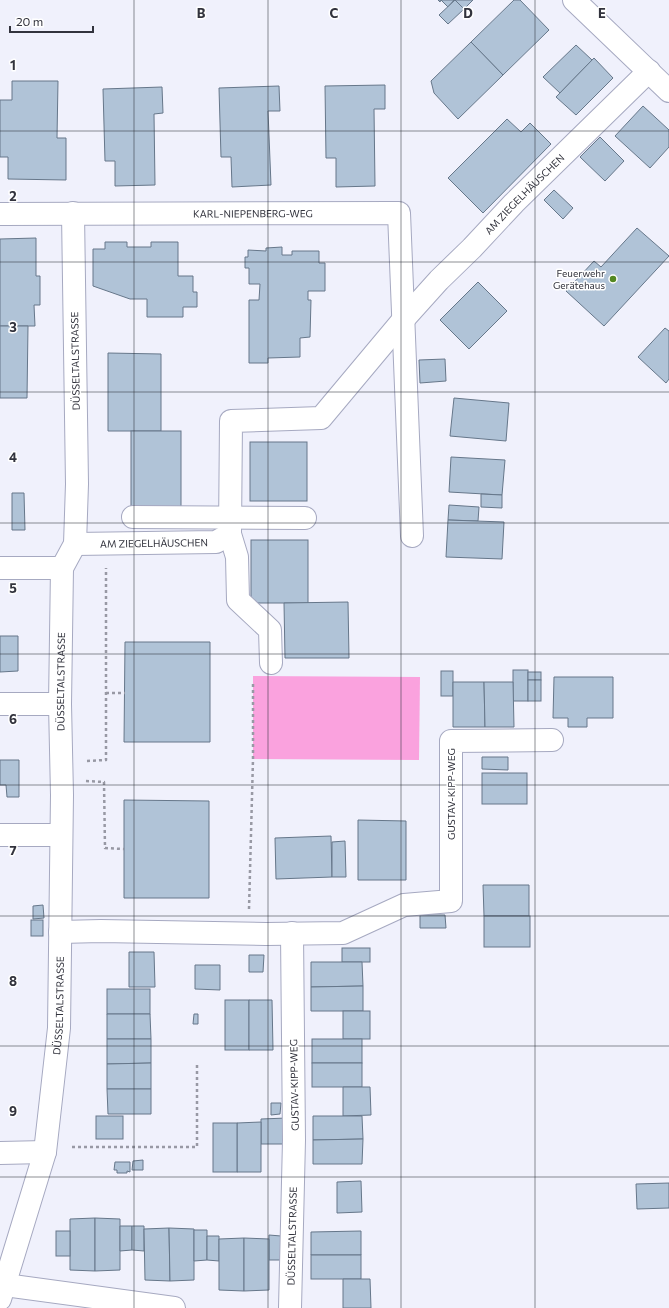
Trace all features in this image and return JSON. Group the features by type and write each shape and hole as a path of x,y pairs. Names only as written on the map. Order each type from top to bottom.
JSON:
{"street":[{"path":"574,0 669,91"},
{"name":"AM ZIEGELHÄUSCHEN","path":"271,663 270,630 238,600 237,557 230,526 231,421 321,418 403,320 514,203 649,71"},
{"name":"DÜSSELTALSTRASSE","path":"73,213 77,476 75,544 62,568 59,1028 45,1152 2,1292 174,1308"},
{"name":"KARL-NIEPENBERG-WEG","path":"0,214 399,213 403,320"},
{"path":"403,320 412,536"},
{"path":"133,517 230,526 305,518"},
{"name":"AM ZIEGELHÄUSCHEN","path":"75,544 216,542 230,526"},
{"path":"0,568 62,568"},
{"path":"0,704 60,704"},
{"name":"GUSTAV-KIPP-WEG","path":"294,1140 292,933 343,933 404,905 451,901 451,741 552,740"},
{"path":"0,835 61,835"},
{"path":"60,932 292,933"},
{"name":"DÜSSELTALSTRASSE","path":"290,1308 294,1140"},
{"path":"0,1153 45,1152"}],"path":[{"path":"84,765 85,761 106,760 106,544"},
{"path":"249,933 253,759 253,676"},
{"path":"106,693 124,694"},
{"path":"83,781 104,782 105,848 124,850"},
{"path":"70,1147 197,1147 197,1063"}],"shaded area":[{"path":"253,676 420,677 419,760 253,759"}],"building":[{"path":"441,0 454,0 448,7"},
{"path":"455,0 473,0 464,9"},
{"path":"455,0 464,9 448,24 439,15"},
{"path":"514,0 520,0 549,30 503,75 471,42"},
{"path":"471,42 503,75 458,119 434,93 431,81"},
{"path":"576,45 592,60 560,93 543,77"},
{"path":"594,58 613,78 576,115 556,97"},
{"path":"12,81 58,81 57,138 66,138 66,180 8,179 8,157 0,157 0,100 12,100"},
{"path":"385,85 385,109 374,109 375,186 336,187 336,158 326,158 325,86"},
{"path":"279,86 280,111 268,111 271,185 232,187 231,157 221,157 219,88"},
{"path":"162,87 163,113 154,114 155,185 115,186 115,161 105,161 103,89"},
{"path":"643,106 669,130 669,147 650,168 615,136"},
{"path":"507,119 521,132 530,123 551,144 483,213 448,178"},
{"path":"600,137 624,161 605,181 580,157"},
{"path":"554,190 573,208 563,219 544,200"},
{"name":"Feuerwehr Gerätehaus","path":"637,228 669,256 604,326 566,291 594,261 601,267"},
{"path":"36,238 36,276 40,276 40,305 34,305 35,326 0,326 0,239"},
{"path":"105,242 127,242 127,247 151,247 151,242 178,242 178,276 193,276 193,292 197,292 197,307 183,307 183,317 147,317 147,299 130,299 93,286 93,249 105,249"},
{"path":"282,247 282,255 292,255 292,251 319,251 319,263 325,263 325,291 308,291 308,300 311,300 310,337 300,338 300,357 268,358 268,363 249,363 249,300 259,300 260,284 249,284 249,268 245,268 245,257 248,257 248,250 266,251 266,248"},
{"path":"478,282 507,311 469,349 440,320"},
{"path":"0,326 28,326 27,398 0,398"},
{"path":"665,328 669,331 669,379 666,383 638,357"},
{"path":"108,353 161,354 161,431 108,431"},
{"path":"445,359 446,381 420,383 419,360"},
{"path":"454,398 509,403 506,441 450,436"},
{"path":"131,431 181,431 181,507 131,507"},
{"path":"250,442 307,442 307,501 250,501"},
{"path":"451,457 505,460 502,495 449,492"},
{"path":"12,493 24,493 25,530 12,530"},
{"path":"481,494 502,495 502,508 481,507"},
{"path":"449,505 479,507 478,521 448,520"},
{"path":"448,520 504,522 502,559 446,557"},
{"path":"251,540 308,540 308,603 251,603"},
{"path":"348,602 349,658 285,658 284,603"},
{"path":"0,636 18,636 18,671 0,672"},
{"path":"125,642 210,642 210,742 124,742"},
{"path":"513,670 528,670 528,701 513,701"},
{"path":"441,671 453,671 453,696 441,696"},
{"path":"528,672 541,672 541,680 528,680"},
{"path":"554,677 613,677 613,718 587,718 587,727 568,727 568,718 553,718"},
{"path":"528,680 541,680 541,701 528,701"},
{"path":"453,682 484,682 485,727 453,727"},
{"path":"484,682 513,682 514,727 485,727"},
{"path":"482,757 508,757 508,770 482,769"},
{"path":"0,760 19,760 19,797 7,797 6,785 0,785"},
{"path":"482,773 527,773 527,804 482,804"},
{"path":"124,800 209,801 209,898 124,898"},
{"path":"358,820 406,821 406,880 358,880"},
{"path":"331,836 332,877 276,879 275,838"},
{"path":"345,841 346,877 332,877 332,842"},
{"path":"483,885 529,885 529,916 484,916"},
{"path":"43,905 44,918 33,919 33,906"},
{"path":"420,915 445,915 446,928 420,928"},
{"path":"484,916 530,916 530,947 484,947"},
{"path":"31,920 43,920 43,936 31,936"},
{"path":"342,948 370,948 370,962 342,962"},
{"path":"129,952 154,952 155,987 129,987"},
{"path":"249,955 264,955 263,972 249,972"},
{"path":"311,962 362,962 363,986 311,987"},
{"path":"195,965 220,965 220,990 195,989"},
{"path":"363,986 363,1011 311,1011 311,987"},
{"path":"107,989 150,989 150,1014 107,1014"},
{"path":"225,1000 249,1000 249,1050 225,1050"},
{"path":"249,1000 272,1000 273,1050 249,1050"},
{"path":"343,1011 370,1011 370,1039 343,1039"},
{"path":"107,1014 150,1014 151,1039 107,1039"},
{"path":"194,1014 198,1014 198,1024 193,1024"},
{"path":"107,1039 151,1039 151,1063 107,1064"},
{"path":"312,1039 362,1039 362,1063 312,1063"},
{"path":"151,1063 151,1089 107,1089 107,1064"},
{"path":"312,1063 362,1063 362,1087 312,1087"},
{"path":"343,1087 370,1087 371,1115 343,1116"},
{"path":"107,1089 151,1089 151,1114 108,1114"},
{"path":"271,1103 281,1103 280,1114 271,1115"},
{"path":"96,1116 123,1116 123,1139 96,1139"},
{"path":"313,1116 362,1116 363,1139 313,1140"},
{"path":"287,1118 287,1144 261,1144 261,1119"},
{"path":"261,1122 261,1172 237,1172 237,1123"},
{"path":"213,1123 237,1123 237,1172 213,1172"},
{"path":"363,1139 362,1164 313,1164 313,1140"},
{"path":"143,1160 143,1170 132,1170 133,1161"},
{"path":"115,1162 130,1162 130,1172 127,1171 127,1173 117,1173 117,1170 114,1170"},
{"path":"361,1181 362,1212 337,1213 337,1182"},
{"path":"669,1183 669,1208 637,1209 636,1184"},
{"path":"95,1218 95,1271 70,1270 70,1219"},
{"path":"95,1218 120,1219 120,1270 95,1271"},
{"path":"120,1226 132,1226 132,1250 120,1251"},
{"path":"132,1226 144,1226 144,1251 132,1250"},
{"path":"169,1228 170,1281 145,1280 144,1229"},
{"path":"169,1228 194,1229 194,1280 170,1281"},
{"path":"194,1230 207,1230 207,1260 194,1261"},
{"path":"56,1231 70,1231 70,1256 56,1256"},
{"path":"361,1231 361,1255 311,1255 311,1232"},
{"path":"269,1235 281,1236 281,1260 269,1260"},
{"path":"207,1236 219,1236 219,1261 207,1260"},
{"path":"244,1238 244,1291 219,1290 219,1239"},
{"path":"244,1238 269,1239 269,1290 244,1291"},
{"path":"311,1255 361,1255 361,1279 311,1279"},
{"path":"343,1279 370,1279 371,1308 343,1308"}],"place":[{"name":"Feuerwehr Gerätehaus","path":"613,279"}]}
